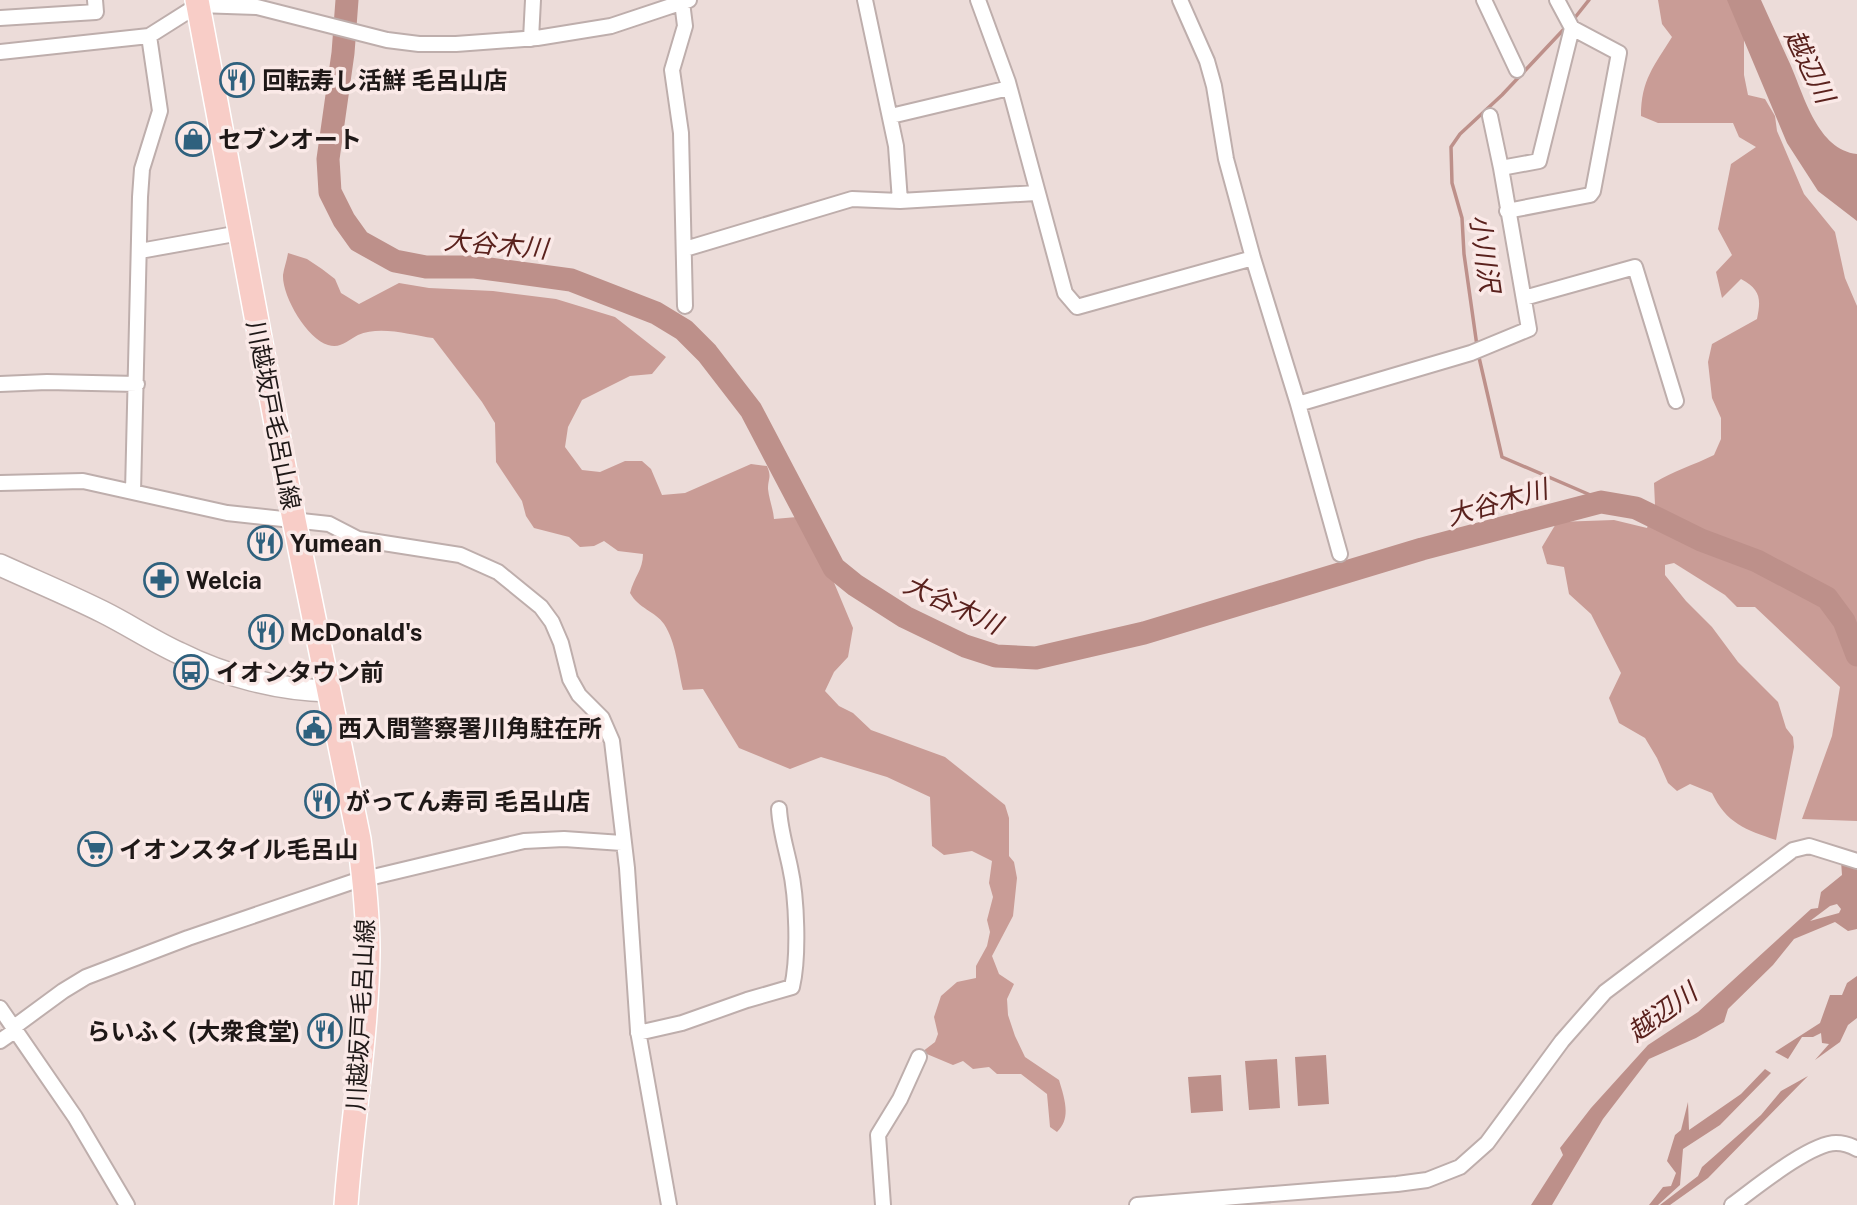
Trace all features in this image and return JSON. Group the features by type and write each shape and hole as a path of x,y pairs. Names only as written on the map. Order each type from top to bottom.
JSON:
{"main road":[{"name":"川越坂戸毛呂山線","path":"197,3 294,520 359,839 364,879 367,991 346,1205"}],"street":[{"path":"0,18 96,12 95,0"},
{"path":"531,39 533,0"},
{"path":"864,0 891,116 900,201"},
{"path":"978,0 1009,88 1065,293 1077,307 1253,258"},
{"path":"1180,0 1207,61 1214,86 1226,159 1340,554"},
{"path":"1484,0 1517,71"},
{"path":"1507,212 1590,195 1593,191 1619,53 1572,28 1557,0"},
{"path":"0,52 149,36 197,3 257,7 360,33 419,44 456,44 531,39 611,26 679,2 685,26 672,70 681,133 685,306"},
{"path":"1501,168 1539,161 1572,28"},
{"path":"133,492 142,169 160,111 149,36"},
{"path":"891,116 1009,88"},
{"path":"1298,404 1471,353 1529,329 1490,116 1491,121"},
{"path":"685,249 852,199 900,201 1036,192"},
{"path":"140,251 240,233"},
{"path":"1524,298 1635,267 1676,401"},
{"path":"0,384 137,384"},
{"path":"0,483 83,481 227,513 329,524 358,539 460,555 498,572 541,607 552,622 561,643 570,678 579,695 602,718 612,741 629,892 638,1033 669,1205"},
{"path":"0,565 74,598 206,665 270,684 301,690 329,691"},
{"path":"638,1033 682,1023 792,987 795,915 791,869 779,822 779,808"},
{"path":"0,1041 63,991 86,977 188,938 364,879 524,841 564,839 622,843"},
{"path":"1137,1205 1397,1184 1427,1180 1460,1167 1487,1143 1562,1041 1605,992 1793,850 1809,846 1857,861"},
{"path":"0,1008 75,1117 127,1205"},
{"path":"883,1205 878,1135 900,1099 919,1058"},
{"path":"1731,1205 1788,1165 1823,1146 1834,1143 1849,1144 1857,1149"}],"shaded area":[{"path":"1658,0 1736,0 1744,31 1744,75 1748,95 1765,99 1775,116 1777,131 1804,194 1835,232 1845,278 1857,306 1857,821 1802,819 1832,736 1840,687 1755,607 1737,607 1725,595 1674,563 1665,565 1665,575 1686,601 1712,627 1738,662 1778,702 1786,728 1793,737 1794,747 1776,840 1738,824 1724,812 1712,793 1690,784 1677,791 1668,783 1645,738 1619,723 1609,698 1621,673 1591,614 1569,594 1564,567 1547,564 1542,547 1557,522 1614,520 1647,528 1655,505 1654,483 1714,455 1721,439 1721,418 1712,398 1708,362 1712,344 1757,319 1759,300 1753,287 1741,279 1722,298 1716,272 1732,255 1718,229 1731,164 1756,147 1739,137 1733,123 1658,123 1641,116 1646,83 1672,37 1662,24"},
{"path":"1727,0 1761,0 1814,120 1832,143 1857,154 1857,221 1818,191 1787,143"},
{"path":"288,253 307,259 322,269 335,279 341,293 359,304 399,283 556,299 615,317 666,357 652,374 630,376 582,400 568,427 565,447 582,470 600,472 625,461 642,461 651,469 662,495 685,493 751,464 767,466 774,519 797,517 830,573 853,628 848,657 834,672 825,691 839,706 853,713 871,730 945,757 1005,805 1009,818 1009,856 1014,862 1017,878 1013,916 992,956 999,974 1014,984 1007,999 1008,1015 1025,1057 1059,1080 1066,1114 1057,1132 1050,1127 1047,1094 1021,1074 997,1074 989,1067 973,1069 963,1061 953,1065 922,1052 935,1042 938,1034 934,1017 941,996 957,982 976,978 976,966 987,946 990,932 987,920 993,897 989,883 992,861 972,851 944,855 932,846 930,797 887,777 821,757 790,769 739,748 703,689 683,690 668,631 660,620 630,593 642,565 643,554 618,551 604,541 594,546 580,547 569,537 534,528 526,516 522,501 496,462 495,423 433,338 376,331 358,335 337,346 320,341 304,326 287,294 283,275"},
{"path":"1841,861 1857,869 1857,929 1848,931 1835,922 1794,939 1773,965 1728,1009 1724,1022 1649,1059 1603,1119 1552,1205 1531,1205 1563,1155 1560,1148 1591,1108 1648,1045 1698,1012 1811,909 1818,908 1821,892 1842,875","holes":["1837,904 1841,909 1839,913 1810,921 1830,906"]},
{"path":"1857,976 1857,1018 1848,1025 1840,1042 1815,1060 1829,1044 1822,1043 1821,1033 1813,1037 1802,1037 1788,1059 1775,1052 1820,1023 1830,995 1842,995 1847,983"},
{"path":"1326,1055 1329,1104 1298,1106 1295,1057"},
{"path":"1277,1059 1280,1108 1249,1110 1245,1061"},
{"path":"1765,1069 1771,1073 1720,1125 1683,1149 1680,1185 1658,1205 1649,1205 1663,1187 1671,1186 1676,1173 1667,1161 1675,1135 1681,1130 1688,1102 1689,1130 1741,1094"},
{"path":"1221,1075 1223,1111 1191,1113 1188,1077"},
{"path":"1808,1076 1708,1178 1670,1205 1660,1205 1698,1176 1702,1167 1761,1115 1781,1091"}],"waterway":[{"name":"大谷木川","path":"347,0 343,53 328,159 330,192 344,220 359,241 395,261 426,267 475,267 571,280 656,313 684,330 707,353 751,410 834,568 905,617 965,646 996,656 1036,658 1144,633 1422,549 1601,502 1636,508 1701,540 1757,561 1827,598 1844,621 1857,655"},
{"name":"小川沢","path":"1573,20 1589,0"},
{"name":"小川沢","path":"1477,346 1464,254 1462,218 1452,183 1451,147 1460,134 1502,95 1565,28"},
{"name":"小川沢","path":"1478,353 1502,457 1601,502"}],"place":[{"name":"回転寿し活鮮 毛呂山店","path":"237,80"},
{"name":"セブンオート","path":"193,139"},
{"name":"Yumean","path":"265,543"},
{"name":"Welcia","path":"161,580"},
{"name":"McDonald's","path":"266,632"},
{"name":"イオンタウン前","path":"191,672"},
{"name":"西入間警察署川角駐在所","path":"314,728"},
{"name":"がってん寿司 毛呂山店","path":"322,801"},
{"name":"イオンスタイル毛呂山","path":"95,849"},
{"name":"らいふく (大衆食堂)","path":"325,1031"}],"water label":[{"name":"越辺川","path":"1810,66"},
{"name":"越辺川","path":"1662,1012"}]}
